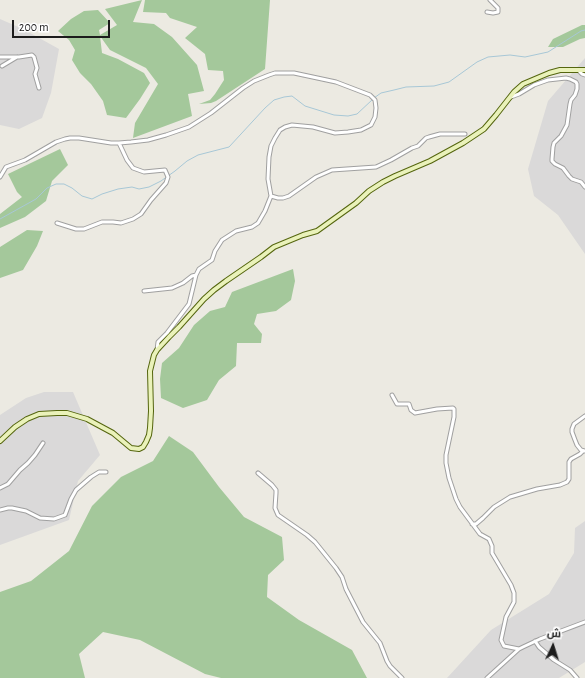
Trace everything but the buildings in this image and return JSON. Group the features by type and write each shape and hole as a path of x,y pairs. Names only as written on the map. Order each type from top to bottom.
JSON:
{"main road":[{"path":"0,441 15,427 27,419 39,414 67,413 98,424 113,433 131,448 139,449 143,447 150,433 150,371 153,358 157,350 204,299 243,268 274,247 317,231 383,182 430,161 463,143 484,129 514,92 523,84 560,70 585,70"}],"street":[{"path":"487,12 498,12 498,8 490,0"},
{"path":"0,57 32,55 37,68 35,74 39,88"},
{"path":"2,66 17,57"},
{"path":"578,70 582,74 585,74"},
{"path":"0,177 6,167 25,160 60,140 79,138 119,143 148,140 189,127 211,113 254,81 275,73 294,73 336,82 370,95 375,100 375,117 371,125 361,130 335,133 313,127 292,125 280,130 271,146 268,179 271,196 265,211 258,223 252,227 243,228 236,231 222,240 215,251 212,260 199,270 196,275 189,304 167,333 158,342 157,350"},
{"path":"510,97 548,80 570,78 576,82 576,92 571,100 567,125 561,136 554,143 552,161 563,168 572,179 581,182 585,188"},
{"path":"271,196 278,198 289,196 316,177 332,170 376,167 418,146 429,136 440,134 465,134"},
{"path":"57,223 76,229 84,229 102,222 121,223 133,219 141,214 166,183 168,178 165,170 144,172 133,168 127,160 119,143"},
{"path":"581,182 584,179"},
{"path":"144,291 172,288 196,275"},
{"path":"392,395 397,404 409,404 411,410 415,413 437,409 454,409 454,417 446,455 449,478 460,507 480,534 491,542 492,553 511,585 514,593 514,602 506,617 501,640 504,646 519,649"},
{"path":"472,524 476,524 494,506 510,497 567,482 569,479 569,462 571,459 584,451 581,450 575,440 572,429 574,424 585,416"},
{"path":"0,488 10,482 36,455 43,443"},
{"path":"0,510 12,508 26,511 40,518 54,519 65,515 70,499 76,490 99,472 106,472"},
{"path":"258,473 276,490 274,508 278,515 315,542 336,568 342,577 346,589 363,622 380,643 390,666 402,678"},
{"path":"487,678 519,649 535,641 585,622"},
{"path":"535,641 539,648 570,670 577,678"}],"shaded area":[{"path":"0,19 23,29 59,49 51,93 42,118 19,129 0,125"},
{"path":"585,58 585,254 558,215 534,196 528,169 548,101"},
{"path":"44,392 73,392 100,455 78,481 69,520 0,545 0,415 26,398"},
{"path":"585,521 585,662 559,678 447,678 491,630 549,594 574,553 575,528"}],"green space":[{"path":"142,0 133,22 154,24 172,37 197,65 204,91 188,94 192,116 133,138 135,123 158,84 146,68 110,50 100,36 102,53 118,59 144,73 150,83 126,118 107,115 103,101 91,84 80,73 72,60 75,50 69,40 58,31 71,19 84,11 98,10 110,23 99,30 100,35 117,25 105,9"},
{"path":"145,0 270,0 265,69 216,101 199,104 210,100 215,94 224,80 223,71 208,70 205,54 185,38 197,27 170,18 166,13 143,12"},
{"path":"582,25 585,25 585,38 563,47 548,47 553,39"},
{"path":"60,149 68,165 52,181 46,201 25,217 0,228 0,214 22,197 17,192 8,174"},
{"path":"27,230 43,231 37,246 23,270 0,278 0,247"},
{"path":"293,269 295,281 291,300 276,311 257,314 254,324 262,334 261,343 237,343 236,366 219,380 207,400 183,408 161,398 160,379 162,363 179,348 194,325 210,311 225,307 232,292"},
{"path":"169,436 193,452 244,517 282,537 284,560 268,575 267,597 299,620 352,650 367,678 221,678 205,674 140,640 103,632 79,654 85,678 0,678 0,592 31,581 69,551 92,506 121,477 153,461"}],"waterway":[{"path":"374,98 381,93 406,87 434,86 449,82 477,62 488,57 510,55 525,57 548,52 585,30"},
{"path":"0,219 36,199 47,188 56,184 64,184 82,196 92,199 118,189 132,187 139,189 149,187 161,181 187,161 198,155 229,147 274,100 292,96 305,106 334,115 348,116 357,114 372,100"}]}
